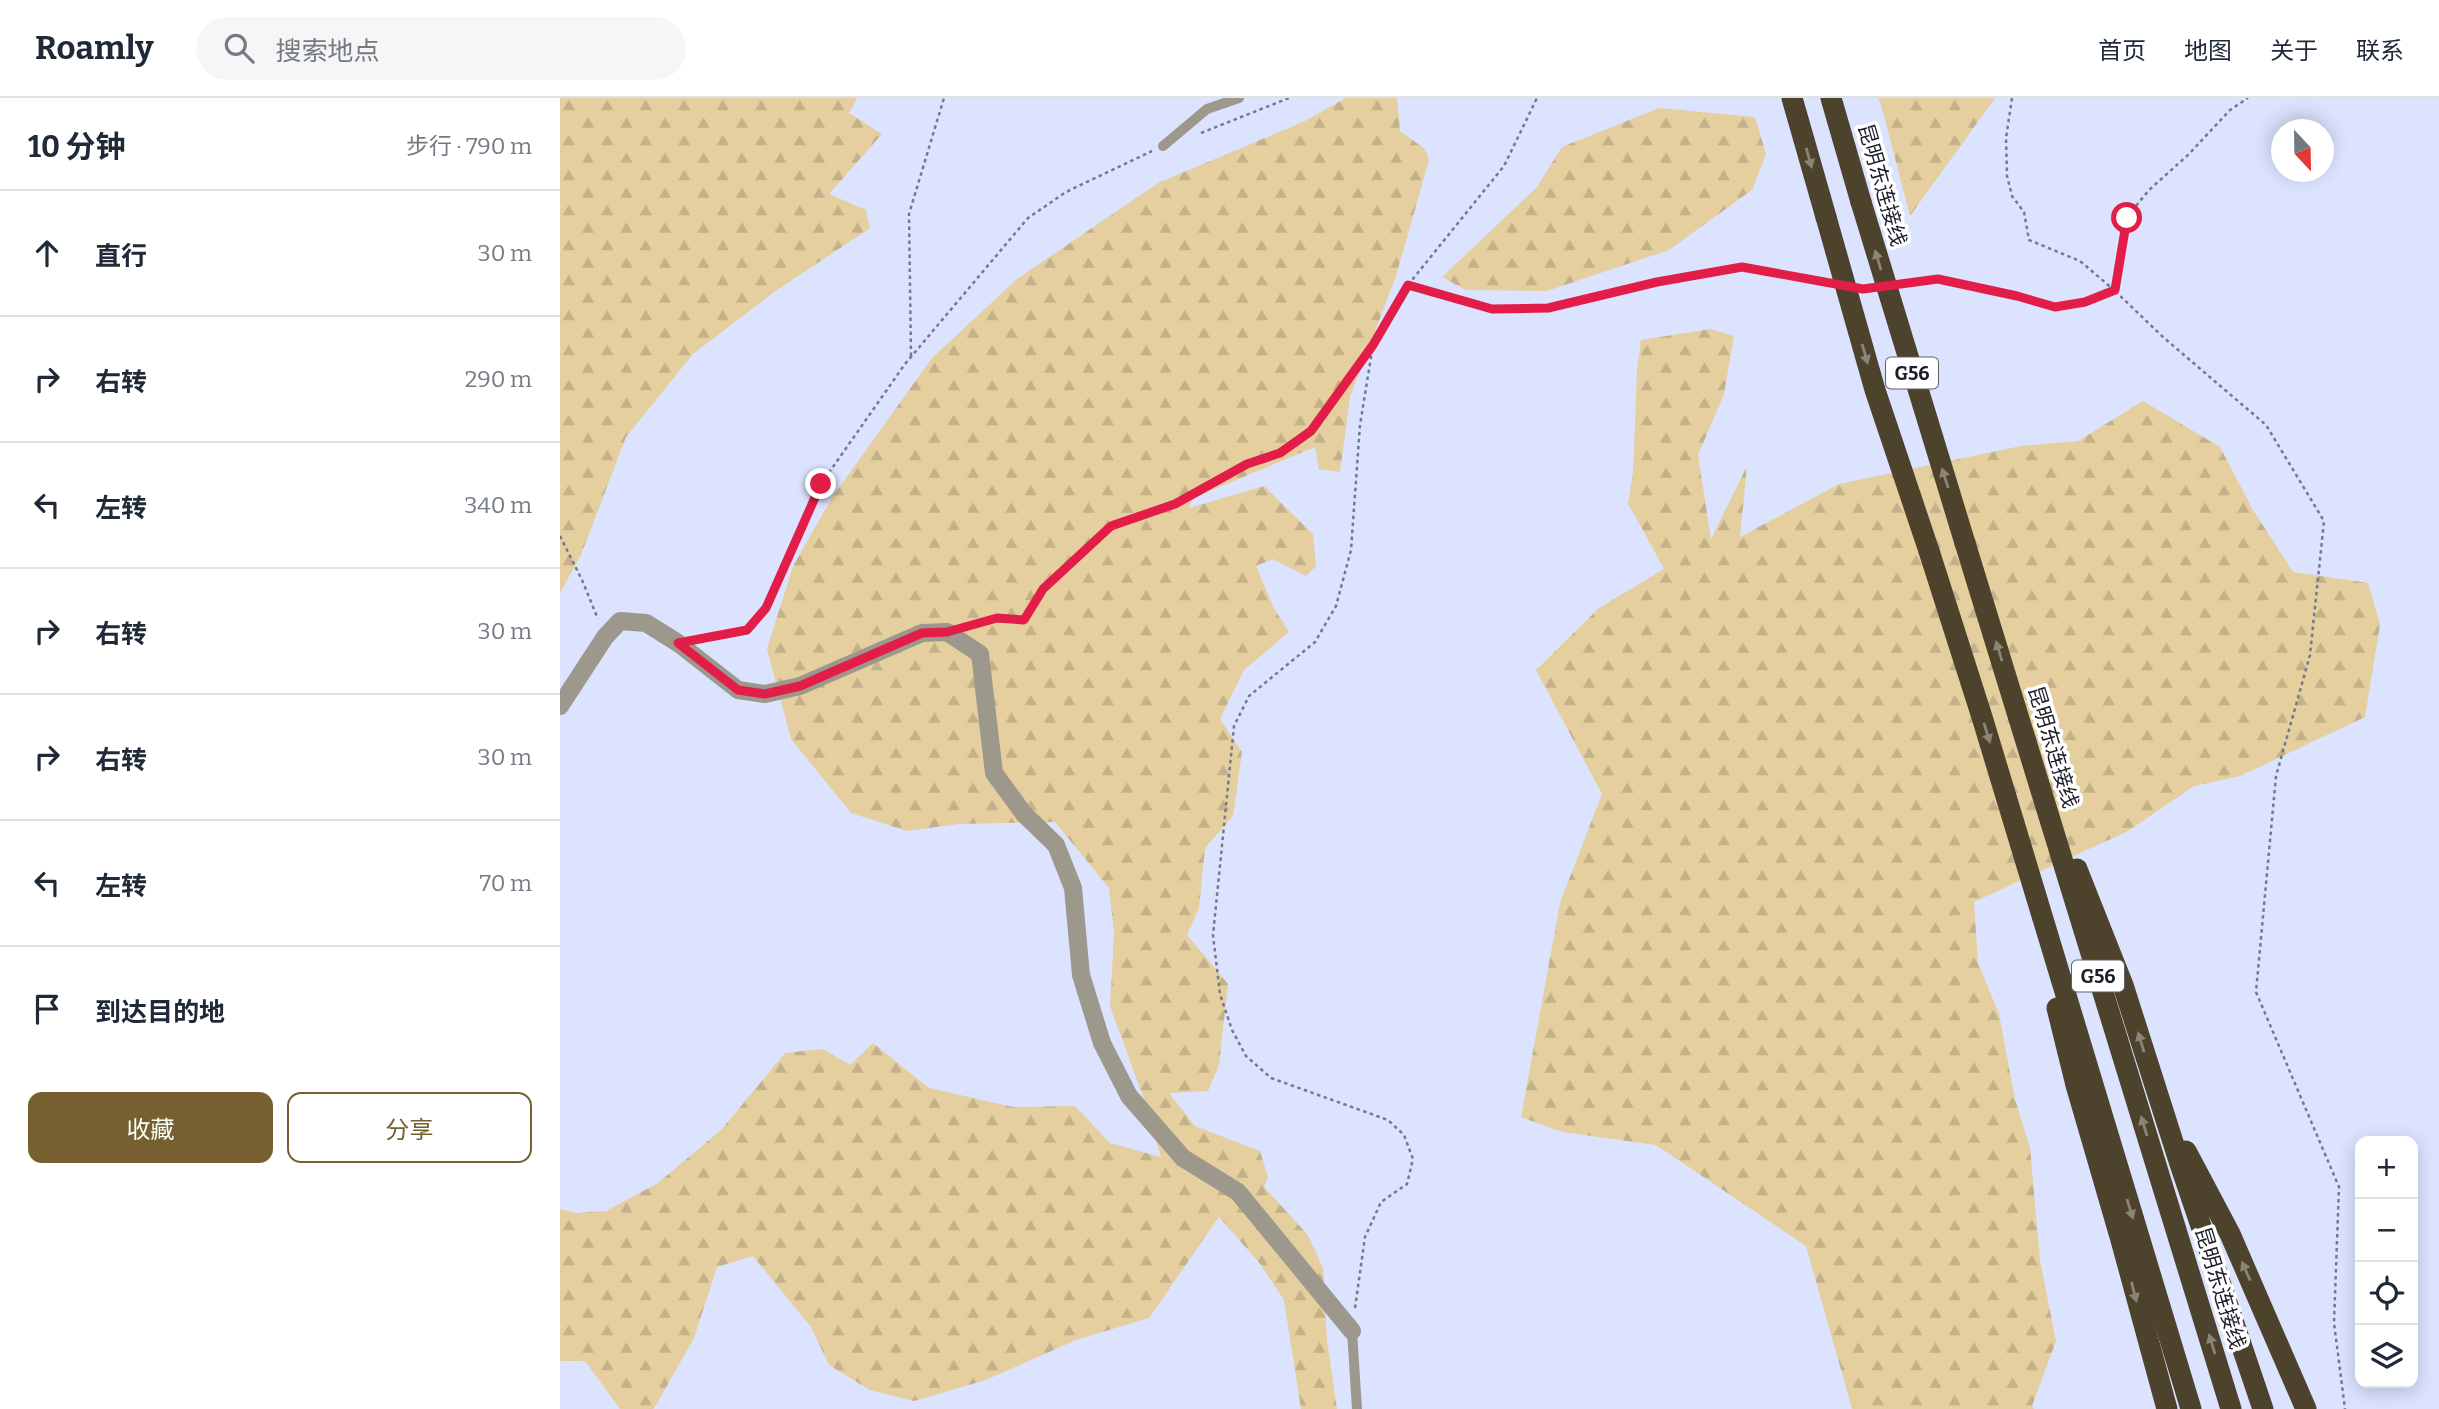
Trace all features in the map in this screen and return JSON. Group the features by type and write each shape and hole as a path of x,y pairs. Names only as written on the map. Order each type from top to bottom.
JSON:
{"highway":[{"name":"G56","path":"1792,98 1875,390 1982,717 2192,1409"},
{"name":"昆明东连接线","path":"1831,98 2231,1409"},
{"path":"2013,699 2048,801 2109,944 2263,1409"},
{"path":"2021,846 2064,1042 2167,1409"},
{"path":"2155,1084 2169,1119 2230,1234 2304,1405"}],"street":[{"path":"560,706 605,637 620,621 646,623 678,643 738,690 765,694 800,686 922,633 947,632 980,654 994,772 1024,814 1056,845 1073,888 1081,975 1102,1042 1129,1096 1183,1158 1238,1192 1352,1331"}],"lane":[{"path":"1163,146 1207,109 1239,98"},
{"path":"1352,1331 1357,1409"}],"path":[{"path":"911,356 909,214 944,98"},
{"path":"1197,134 1231,123 1289,98"},
{"path":"947,632 997,618 1024,620 1043,589 1111,526 1175,504 1247,464 1280,453 1311,431 1373,345 1408,285 1504,166 1537,98"},
{"path":"2012,98 2006,138 2007,176 2012,195 2024,212 2029,240 2080,261 2115,290 2163,337 2266,425 2324,521 2310,655 2276,776 2256,992 2339,1187 2333,1322 2345,1409"},
{"path":"2115,290 2127,218 2149,190 2188,155 2230,110 2248,98"},
{"path":"678,643 747,630 766,608 821,484 911,356 1028,218 1066,192 1163,146"},
{"path":"1408,285 1492,309 1506,309 1548,308 1657,282 1742,267 1836,284"},
{"path":"1900,284 1938,279 2055,307 2085,302 2115,290"},
{"path":"1352,1331 1365,1237 1381,1202 1407,1184 1413,1159 1404,1135 1388,1120 1271,1078 1246,1056 1231,1030 1220,994 1213,935 1234,726 1249,696 1315,642 1336,606 1351,550 1360,425 1373,345"},
{"path":"560,536 582,580 605,637"}],"green space":[{"path":"560,98 857,98 849,113 882,134 829,194 866,210 870,228 774,292 693,354 626,437 581,555 560,593"},
{"path":"1346,98 1397,98 1400,131 1425,149 1429,160 1396,276 1350,397 1340,472 1319,469 1315,447 1193,498 1189,508 1264,486 1313,534 1316,566 1306,576 1273,559 1256,566 1274,608 1289,632 1244,670 1220,719 1242,752 1233,816 1205,848 1199,908 1187,935 1228,984 1219,1065 1208,1091 1169,1093 1195,1126 1260,1151 1268,1177 1264,1187 1308,1235 1323,1268 1327,1340 1337,1409 1301,1409 1284,1300 1261,1265 1219,1217 1149,1318 1076,1340 986,1380 914,1401 870,1390 829,1365 811,1327 753,1256 717,1267 694,1338 656,1405 653,1409 620,1409 585,1361 560,1361 560,1209 576,1213 606,1211 658,1183 722,1129 785,1053 823,1049 850,1065 873,1043 929,1088 1013,1107 1075,1106 1110,1143 1161,1157 1145,1102 1110,1006 1114,933 1109,888 1055,822 959,824 907,831 851,813 791,739 767,649 793,566 833,496 932,358 1017,279 1158,183 1305,121"},
{"path":"1878,98 1995,98 1910,216 1881,104"},
{"path":"1659,108 1755,117 1766,154 1752,190 1669,250 1547,291 1466,290 1442,277 1537,187 1562,147"},
{"path":"1710,329 1734,336 1724,394 1698,455 1711,539 1747,466 1740,537 1839,484 2021,446 2078,441 2143,401 2220,447 2253,510 2293,572 2368,583 2380,625 2365,717 2240,776 2194,786 2128,831 1974,902 1978,963 1999,1014 2015,1099 2030,1148 2040,1260 2056,1341 2032,1406 2034,1409 1852,1409 1806,1246 1656,1145 1562,1132 1521,1117 1560,903 1602,794 1536,670 1599,608 1664,569 1628,503 1633,473 1637,369 1641,340"}],"route":[{"path":"821,484 766,608 747,630 678,643 738,690 765,694 800,686 922,633 947,632 997,618 1024,620 1043,589 1111,526 1175,504 1247,464 1280,453 1311,431 1373,345 1408,285 1492,309 1548,308 1657,282 1742,267 1863,289 1938,279 2055,307 2085,302 2115,290 2127,218"}]}
